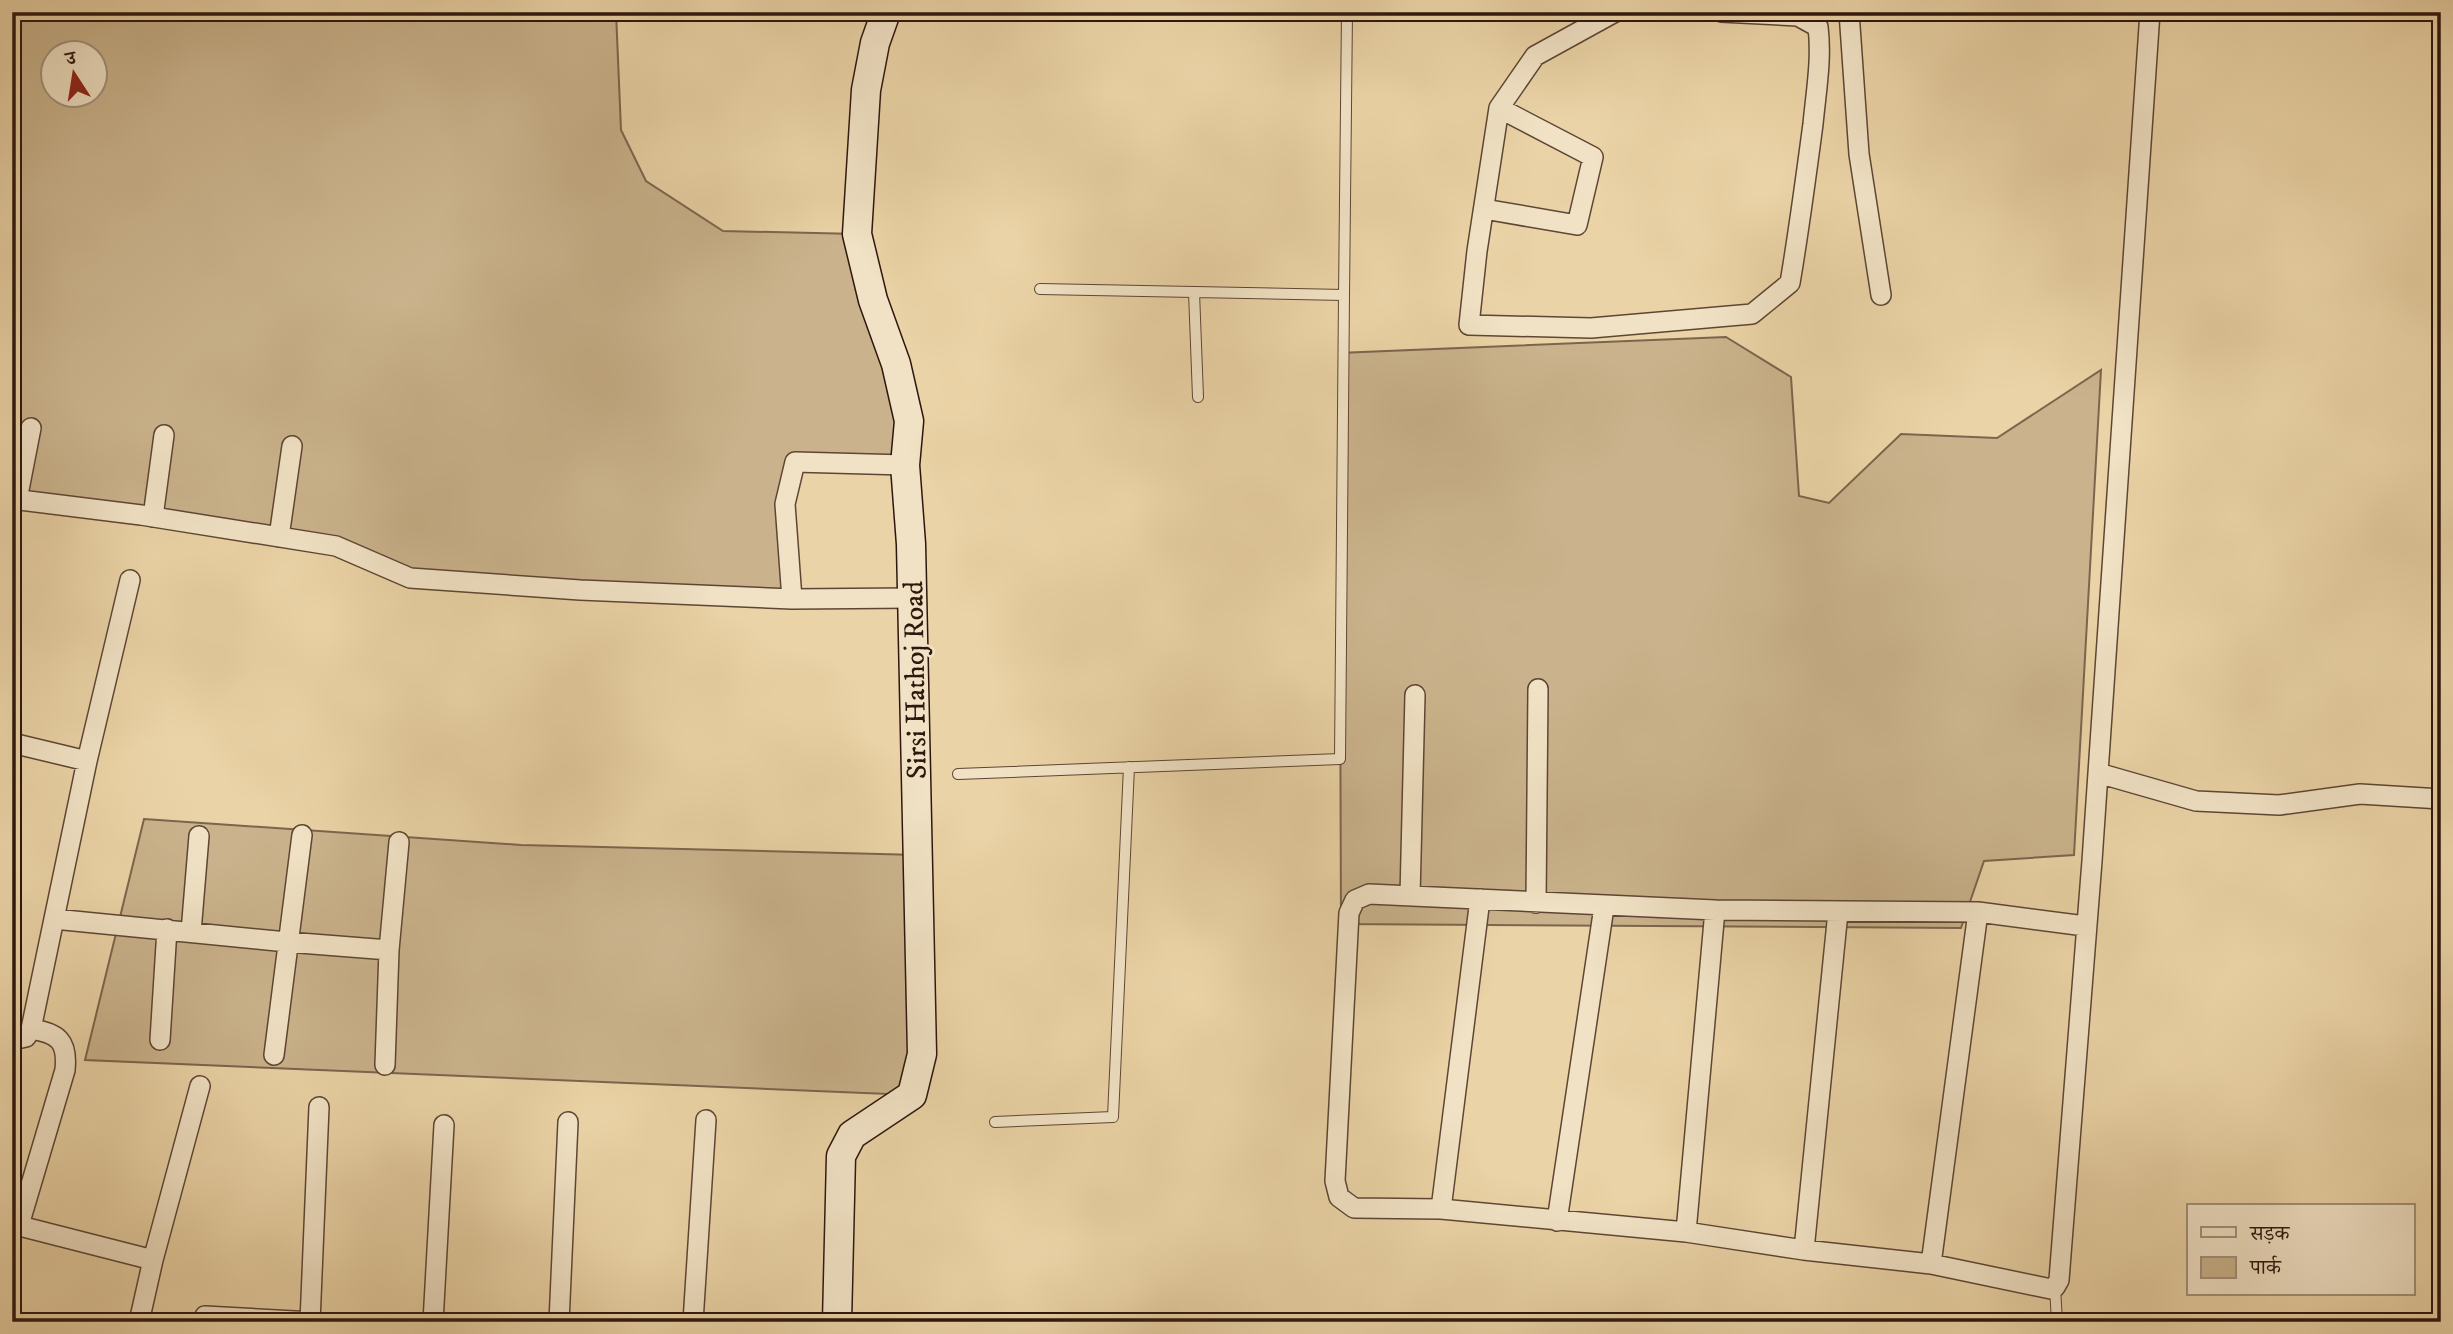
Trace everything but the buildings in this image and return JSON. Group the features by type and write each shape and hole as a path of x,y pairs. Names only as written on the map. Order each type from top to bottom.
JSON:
{"street":[{"name":"Sirsi Hathoj Road","path":"837,1322 841,1156 852,1135 912,1095 922,1054 911,544 905,465 909,421 896,364 873,300 857,234 866,90 875,43 886,12"},
{"path":"1615,12 1535,56 1499,108 1469,325 1591,328 1752,314 1790,283 1802,216 1817,88 1820,44 1818,27 1798,16 1721,12"},
{"path":"1849,12 1860,154 1881,295"},
{"path":"2085,926 1978,912 1604,907 1368,894 1355,900 1349,913 1335,1181 1339,1197 1354,1208 1441,1209 1686,1232 1804,1250 1931,1264 2051,1289 2055,1287 2059,1280 2098,773 2150,12"},
{"path":"1484,209 1577,225 1593,157 1499,108"},
{"path":"32,428 15,500 153,517 336,546 410,578 580,590 792,599 912,598"},
{"path":"153,517 164,435"},
{"path":"279,537 292,446"},
{"path":"792,599 785,504 795,462 905,465"},
{"path":"12,1040 26,1037 31,1029 130,580"},
{"path":"1536,903 1538,689"},
{"path":"1410,896 1415,695"},
{"path":"12,743 88,761"},
{"path":"2098,773 2196,801 2209,802 2279,805 2360,794 2441,799"},
{"path":"274,1055 302,835"},
{"path":"191,932 199,836"},
{"path":"384,1065 389,950 399,842"},
{"path":"1441,1209 1480,899"},
{"path":"1557,1221 1604,907"},
{"path":"1686,1232 1715,910"},
{"path":"1804,1250 1838,912"},
{"path":"1931,1264 1978,912"},
{"path":"54,919 389,950"},
{"path":"160,1040 167,929"},
{"path":"31,1029 50,1032 60,1041 66,1055 65,1070 15,1224 153,1260"},
{"path":"139,1322 200,1086"},
{"path":"202,1322 205,1316 312,1322 318,1107"},
{"path":"693,1322 706,1120"},
{"path":"559,1322 568,1122"},
{"path":"433,1322 444,1125"}],"lane":[{"path":"958,774 1340,759 1347,12"},
{"path":"1040,289 1344,295"},
{"path":"1194,292 1198,397"},
{"path":"995,1122 1113,1118 1129,767"},
{"path":"2055,1287 2057,1322"}],"green space":[{"path":"12,12 616,12 621,130 646,181 723,231 857,234 905,465 795,462 792,599 410,578 336,546 12,492"},
{"path":"1726,337 1791,377 1799,496 1829,503 1901,434 1997,438 2101,370 2074,855 1984,861 1961,928 1341,924 1339,353"},
{"path":"144,819 521,845 918,855 912,1095 85,1060"},
{"path":"1324,1313 1392,1322 1323,1322"}]}
